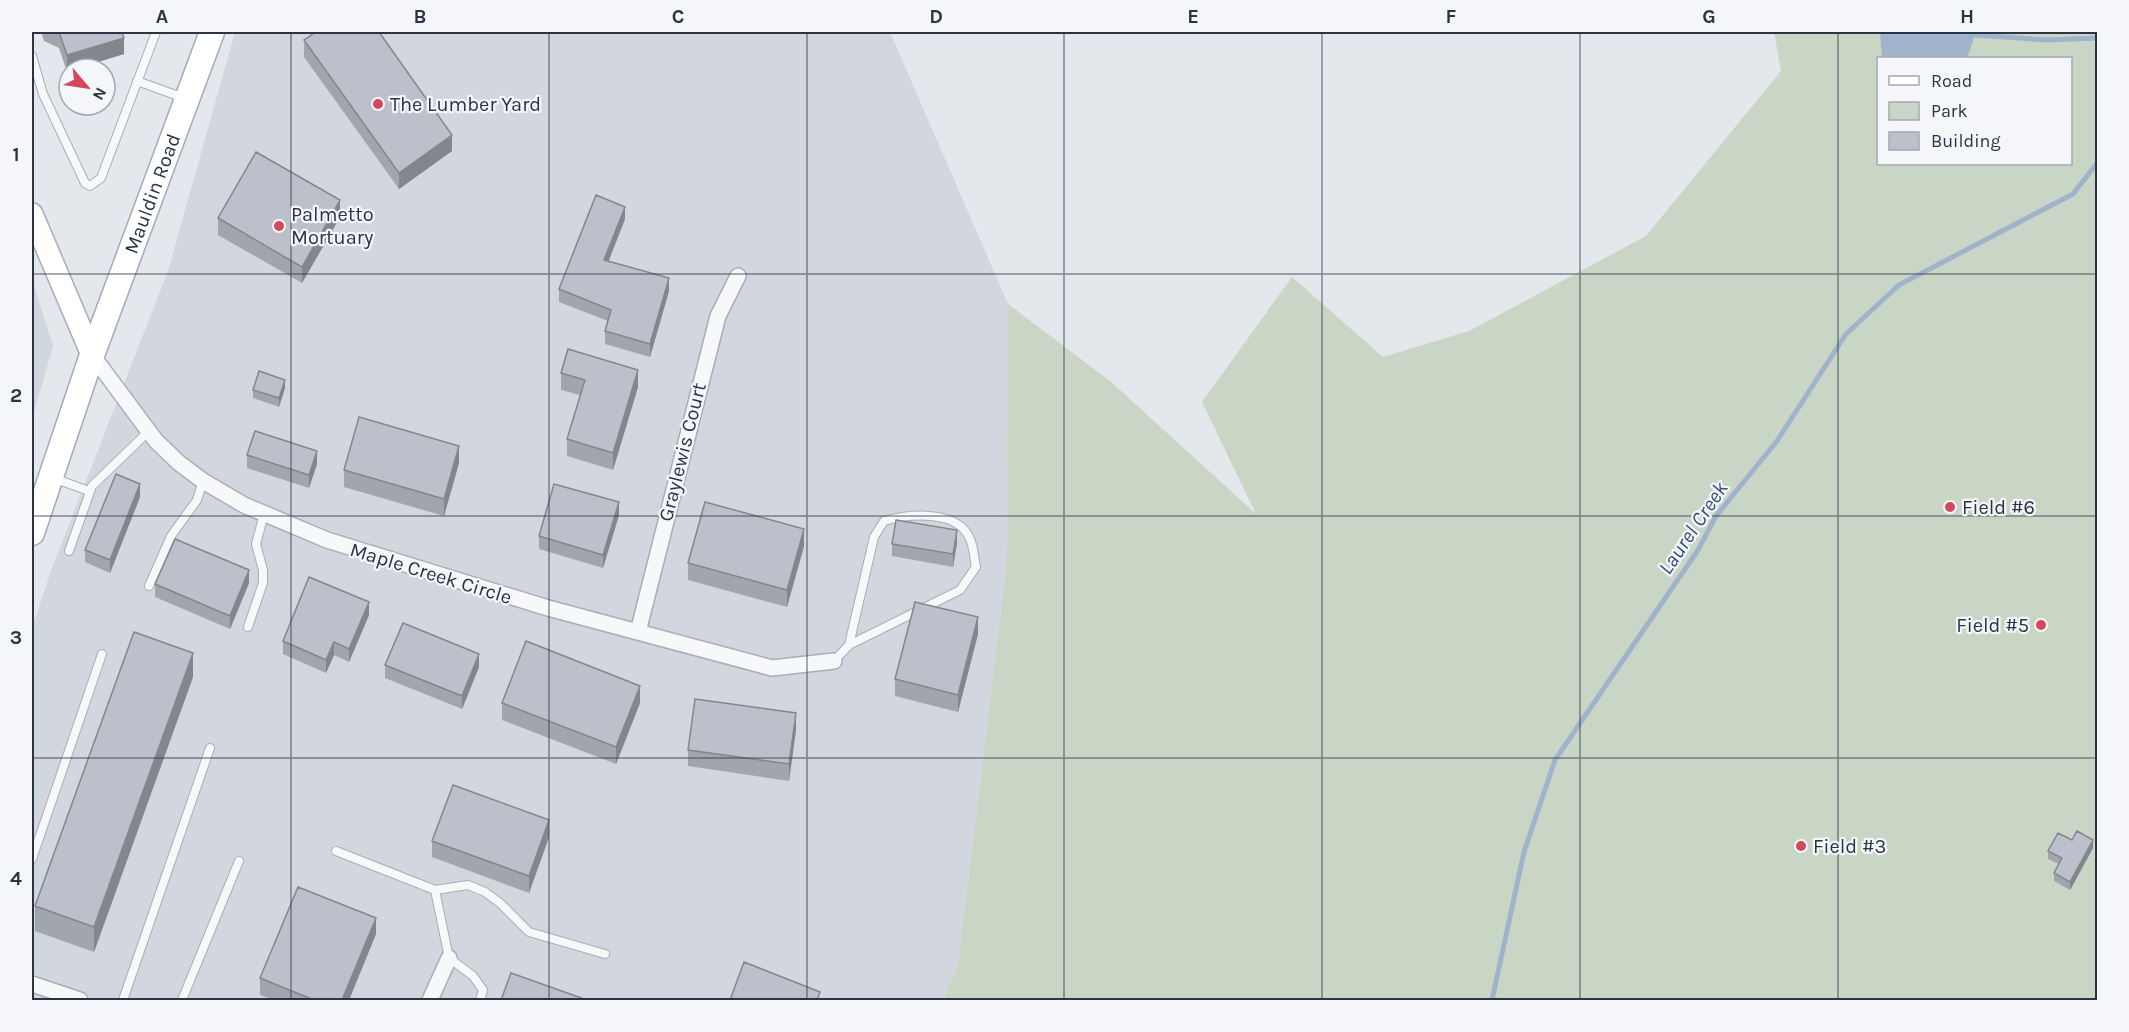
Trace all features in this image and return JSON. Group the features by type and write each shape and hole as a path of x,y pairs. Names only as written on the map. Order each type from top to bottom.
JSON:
{"main road":[{"name":"Mauldin Road","path":"32,533 37,501 51,478 92,355 185,99 212,32"},
{"path":"32,214 92,355"}],"street":[{"name":"Graylewis Court","path":"638,632 712,336 718,316 738,276"},
{"name":"Maple Creek Circle","path":"92,355 149,431 179,464 203,481 264,514 327,540 384,560 772,668 834,661"},
{"path":"430,1000 449,958"},
{"path":"32,984 80,1000"}],"lane":[{"path":"32,56 43,94 85,183 90,186 101,178 156,32"},
{"path":"137,81 185,99"},
{"path":"69,551 89,491 99,477 149,431"},
{"path":"51,478 89,491"},
{"path":"149,586 171,536 197,500 203,481"},
{"path":"248,627 263,583 263,570 256,544 264,514"},
{"path":"834,661 849,645 960,590 976,567 970,538 955,523 936,517 901,516 884,521 874,537 849,645"},
{"path":"32,860 102,654"},
{"path":"123,1000 210,748"},
{"path":"336,851 435,890 468,885 500,903 529,932 605,954"},
{"path":"182,1000 239,861"},
{"path":"435,890 449,958 473,976 483,990 480,1000"}],"shaded area":[{"path":"235,32 890,32 1008,304 1007,561 958,964 943,1000 32,1000 32,628 52,568 168,271"},
{"path":"32,279 53,346 32,420"}],"green space":[{"path":"1774,32 2097,32 2097,1000 943,1000 958,964 1007,561 1008,304 1110,381 1256,514 1202,402 1292,277 1383,357 1469,331 1646,236 1781,71"}],"water":[{"path":"1880,32 1976,32 1967,57 1882,57"}],"building":[{"path":"59,32 122,32 124,38 67,55"},
{"name":"The Lumber Yard","path":"316,32 379,32 452,135 399,173 304,40"},
{"name":"Palmetto Mortuary","path":"256,152 340,200 302,267 218,218"},
{"path":"596,195 625,207 604,260 669,278 650,344 605,331 611,310 559,289"},
{"path":"568,349 638,370 613,453 567,439 585,380 561,373"},
{"path":"259,371 285,380 279,398 253,390"},
{"path":"359,417 459,446 444,499 344,470"},
{"path":"255,431 317,451 309,475 247,455"},
{"path":"116,474 140,484 110,560 85,550"},
{"path":"554,484 619,502 603,555 539,536"},
{"path":"705,502 804,529 787,590 688,563"},
{"path":"896,520 957,530 953,554 892,544"},
{"path":"175,539 249,570 230,616 155,584"},
{"path":"309,577 369,602 349,649 334,642 326,660 283,641"},
{"path":"915,602 978,617 958,695 895,679"},
{"path":"403,623 479,654 462,696 385,665"},
{"path":"134,632 193,653 94,927 35,906"},
{"path":"526,641 640,686 616,747 502,703"},
{"path":"695,699 796,713 789,764 688,750"},
{"path":"453,785 549,820 529,876 432,841"},
{"path":"2077,831 2093,840 2070,882 2054,873 2062,858 2048,851 2058,833 2072,840"},
{"path":"298,887 376,918 342,1000 314,1000 260,978"},
{"path":"744,962 820,992 817,1000 730,1000"},
{"path":"511,973 587,1000 501,1000"}],"waterway":[{"path":"1975,35 2047,40 2098,38"},
{"name":"Laurel Creek","path":"1492,1000 1524,852 1555,760 1698,550 1716,516 1777,441 1846,334 1899,285 2073,194 2098,162"}],"place":[{"name":"The Lumber Yard","path":"378,104"},
{"name":"Palmetto Mortuary","path":"279,226"},
{"name":"Field #6","path":"1950,507"},
{"name":"Field #5","path":"2041,625"},
{"name":"Field #3","path":"1801,846"}]}
